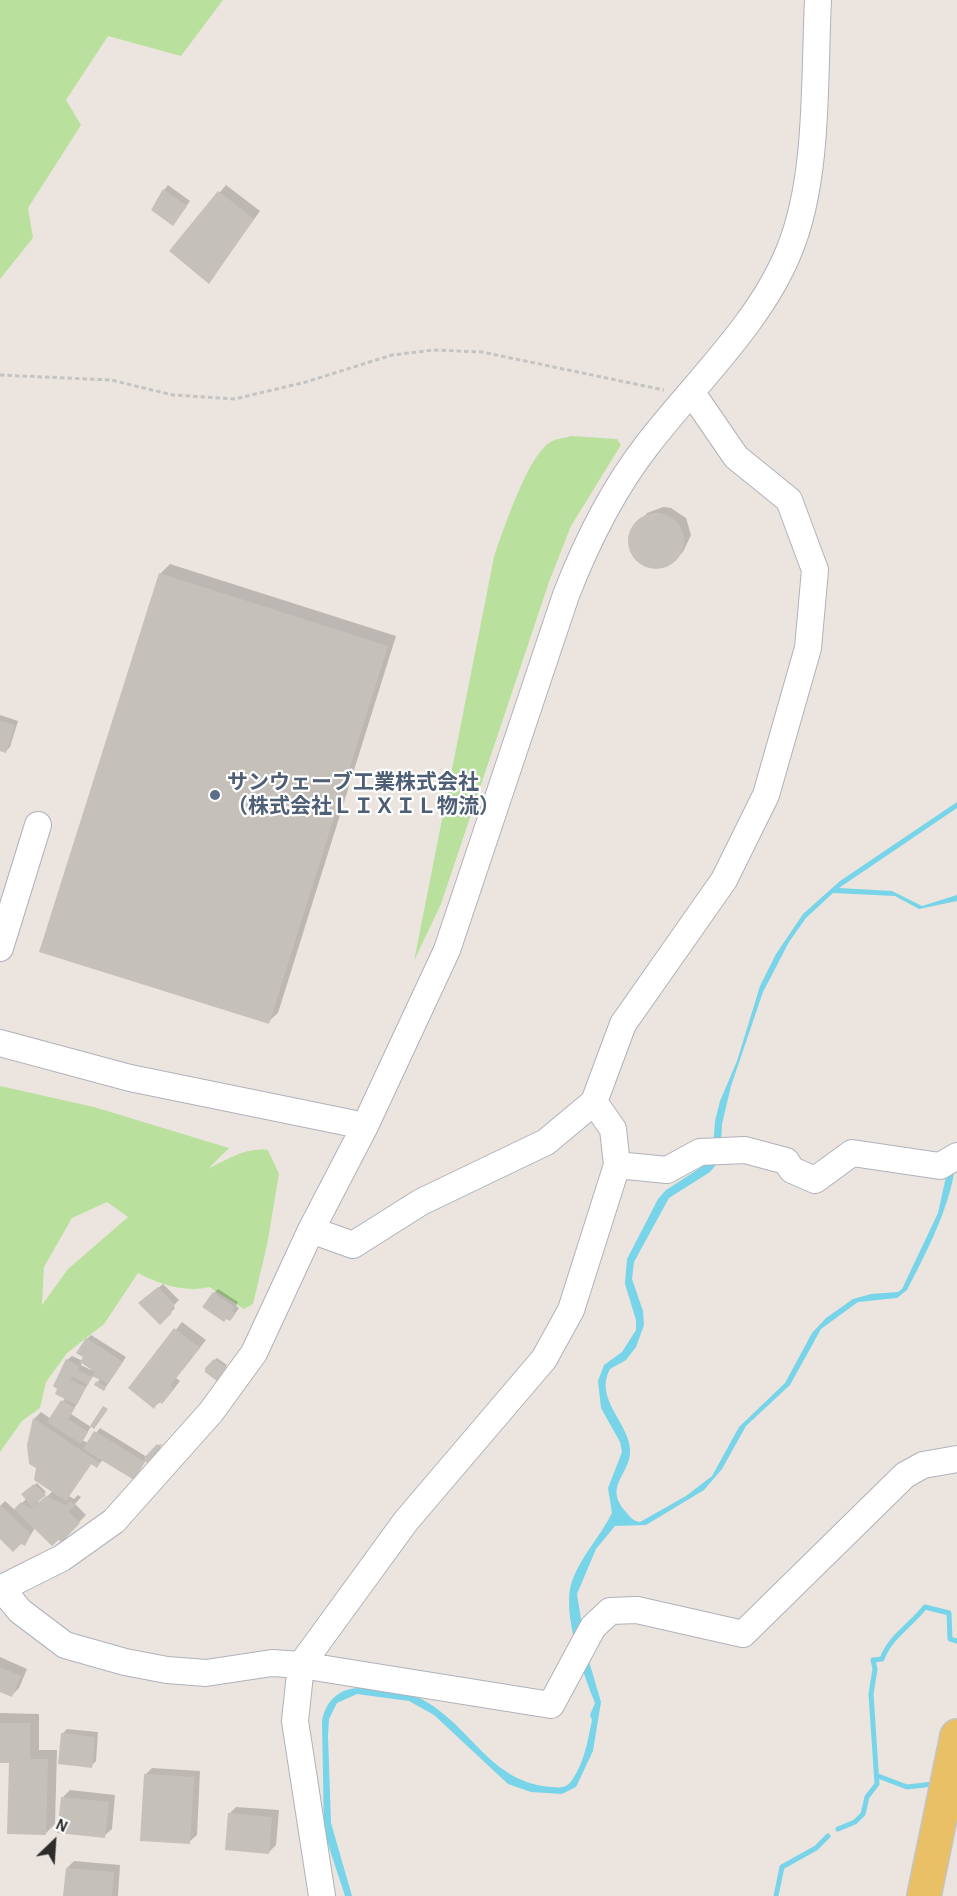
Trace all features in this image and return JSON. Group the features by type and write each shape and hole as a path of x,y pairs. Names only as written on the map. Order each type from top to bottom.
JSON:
{"main road":[{"path":"924,1896 957,1736"}],"street":[{"path":"818,0 809,178 801,216 773,286 683,392 612,496 585,546 566,595 447,950 365,1126 311,1230 254,1353 211,1413 114,1521 62,1558 1,1588 20,1611 66,1645 125,1662 167,1670 206,1673 272,1663 301,1665 551,1705 589,1634 610,1611 637,1610 743,1635 905,1475 923,1465 957,1459"},
{"path":"311,1230 353,1245 421,1202 546,1142 594,1102 623,1024 724,880 766,795 808,648 815,570 789,501 736,457 683,392"},
{"path":"0,948 38,825"},
{"path":"0,1042 130,1078 365,1126"},
{"path":"322,1896 295,1721 301,1665 406,1521 544,1359 572,1310 617,1165 613,1129 594,1102"},
{"path":"617,1165 667,1170 700,1152 744,1150 786,1161 792,1170 815,1180 852,1153 949,1160"}],"path":[{"path":"0,375 111,380 173,395 235,399 306,382 392,355 434,350 482,352 683,392"}],"green space":[{"path":"0,0 223,0 181,56 108,36 66,100 81,125 28,208 33,238 0,279"},
{"path":"571,436 617,439 621,445 571,526 549,582 441,904 414,961 494,557 532,463 549,443"},
{"path":"0,1086 94,1107 229,1148 208,1169 245,1152 268,1150 279,1174 267,1245 253,1304 244,1309 209,1287 182,1288 154,1281 138,1273 104,1324 67,1353 46,1382 40,1408 22,1421 0,1452","holes":["107,1202 128,1217 68,1269 42,1305 44,1267 72,1218"]}],"water":[{"path":"957,802 957,808 839,888 892,891 922,906 957,895 957,901 919,909 895,896 833,893 806,918 789,942 763,992 731,1086 722,1124 720,1160 710,1172 669,1198 634,1262 632,1279 643,1311 644,1325 636,1347 626,1360 610,1369 606,1380 609,1400 628,1438 630,1448 627,1466 617,1487 619,1503 630,1517 640,1522 686,1496 712,1476 739,1427 785,1383 812,1333 826,1318 853,1299 871,1294 898,1292 902,1289 938,1213 952,1149 957,1143 952,1182 941,1219 907,1290 897,1298 858,1302 821,1329 790,1385 746,1426 722,1469 704,1490 646,1525 615,1526 596,1549 577,1594 586,1651 601,1702 593,1751 576,1787 562,1794 531,1792 508,1784 434,1715 409,1701 357,1694 337,1703 329,1719 328,1736 331,1823 352,1896 345,1896 324,1832 322,1721 326,1708 339,1693 359,1688 396,1691 414,1696 446,1716 499,1767 532,1783 563,1787 570,1783 580,1766 592,1720 590,1715 595,1703 575,1642 569,1609 569,1594 580,1563 612,1513 608,1488 622,1452 620,1442 601,1408 598,1381 604,1365 622,1352 636,1330 636,1320 625,1284 627,1259 658,1199 666,1190 708,1163 713,1151 715,1121 720,1101 737,1061 760,986 776,954 803,914 840,881"}],"building":[{"path":"163,189 187,206 173,226 151,210"},
{"path":"218,191 254,219 209,284 169,251"},
{"path":"656,513 667,515 676,521 682,530 684,541 682,552 676,561 667,567 656,569 645,567 636,561 630,552 628,541 630,530 636,521 645,515"},
{"path":"159,573 388,646 269,1024 39,952"},
{"path":"0,721 15,725 6,753 0,751"},
{"path":"158,1287 175,1305 170,1311 172,1313 160,1325 138,1303"},
{"path":"213,1292 234,1307 232,1311 236,1313 230,1321 226,1319 224,1322 202,1307"},
{"path":"174,1328 200,1348 170,1386 174,1389 162,1404 159,1401 154,1409 128,1388"},
{"path":"86,1338 123,1362 108,1384 92,1376 95,1372 80,1362 83,1357 76,1353"},
{"path":"66,1359 79,1366 78,1370 92,1377 88,1385 72,1376 70,1380 86,1387 77,1405 55,1394 57,1389 53,1386"},
{"path":"214,1359 227,1368 217,1381 205,1372 205,1368"},
{"path":"96,1381 106,1387 104,1391 94,1385"},
{"path":"61,1400 75,1408 68,1419 88,1432 81,1444 47,1422"},
{"path":"103,1406 108,1409 94,1429 90,1426"},
{"path":"33,1418 100,1463 97,1468 91,1464 66,1501 34,1480 36,1468 29,1464 27,1445"},
{"path":"94,1431 145,1462 134,1480 83,1449"},
{"path":"157,1444 161,1448 147,1463 143,1459"},
{"path":"34,1484 46,1495 32,1507 21,1494"},
{"path":"46,1496 66,1505 70,1501 75,1505 69,1512 80,1523 62,1542 58,1540 52,1546 14,1509 21,1502 31,1509"},
{"path":"0,1505 31,1534 25,1546 21,1544 13,1552 0,1539"},
{"path":"0,1667 21,1676 12,1697 0,1692"},
{"path":"0,1723 30,1723 30,1759 48,1759 46,1835 7,1834 9,1763 0,1763"},
{"path":"61,1733 95,1737 92,1768 58,1764"},
{"path":"144,1774 194,1777 190,1844 140,1841"},
{"path":"61,1797 109,1802 105,1838 57,1833"},
{"path":"228,1813 272,1817 269,1854 225,1850"},
{"path":"66,1868 114,1872 112,1896 63,1896"}],"waterway":[{"path":"838,1829 855,1822 863,1814 867,1797 877,1784 871,1694 875,1669 873,1660 882,1659 890,1644 925,1607 949,1613 950,1639 957,1641"},
{"path":"878,1776 907,1787 933,1784"},
{"path":"776,1896 782,1867 816,1848 828,1836"}],"place":[{"name":"サンウェーブ工業株式会社 （株式会社ＬＩＸＩＬ物流）","path":"215,795"}]}
